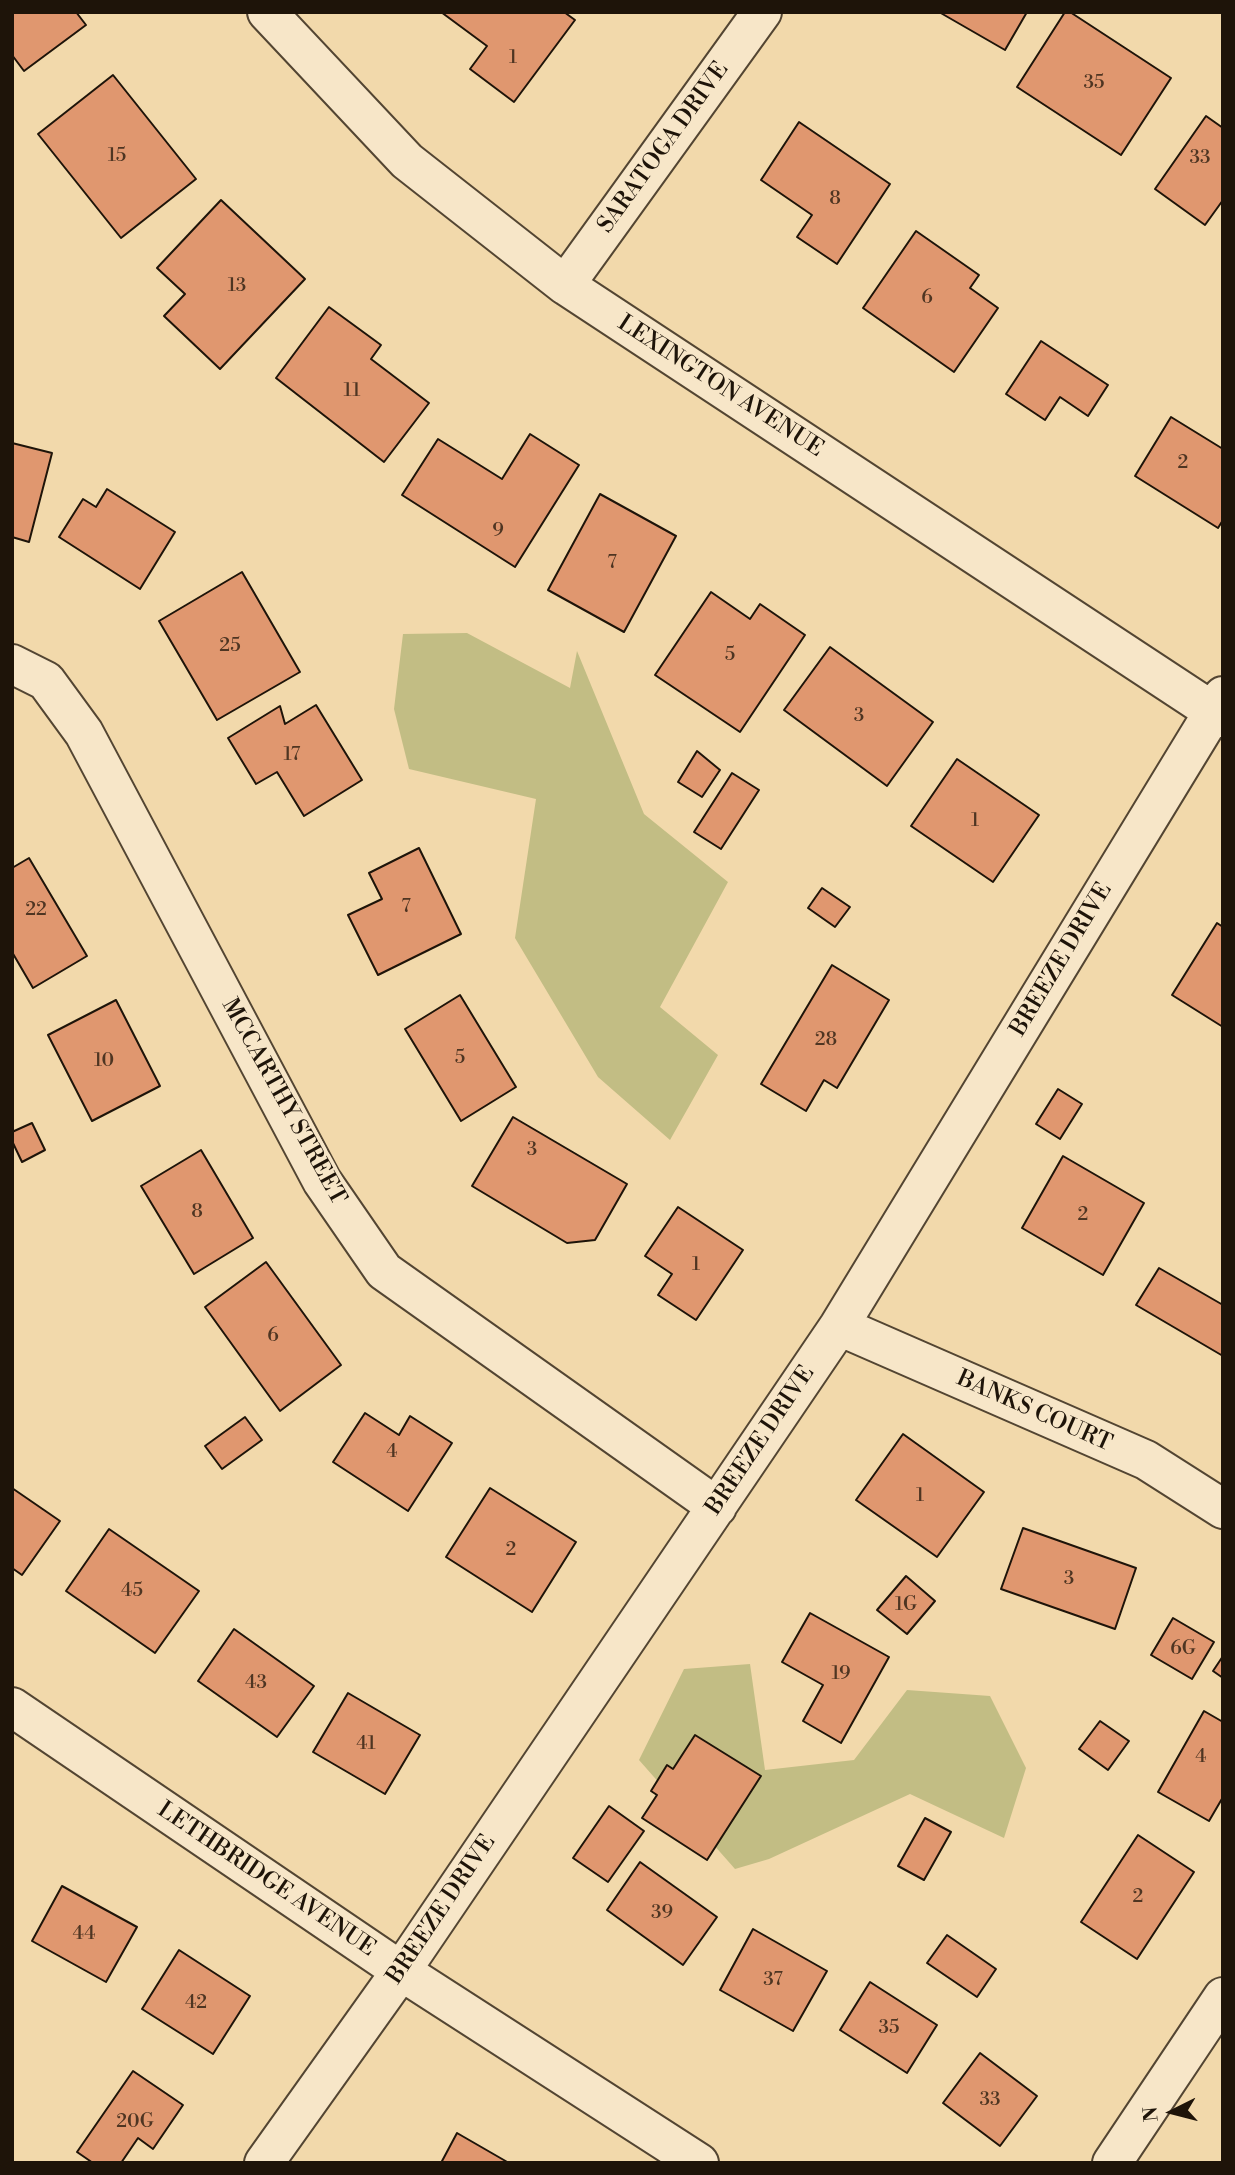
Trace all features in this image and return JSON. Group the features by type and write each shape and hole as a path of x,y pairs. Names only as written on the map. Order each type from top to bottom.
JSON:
{"street":[{"name":"LEXINGTON AVENUE","path":"267,12 407,161 565,285 1219,708"},
{"name":"SARATOGA DRIVE","path":"565,285 762,12"},
{"name":"MCCARTHY STREET","path":"12,663 46,681 84,733 322,1181 384,1271 717,1507"},
{"name":"BREEZE DRIVE","path":"264,2163 401,1971 839,1326 1219,708"},
{"name":"BANKS COURT","path":"839,1326 1146,1460 1223,1509"},
{"name":"LETHBRIDGE AVENUE","path":"12,1707 401,1971 699,2163"},
{"path":"1112,2163 1223,1997"}],"shaded area":[{"path":"467,633 570,688 577,651 644,814 728,882 660,1007 718,1055 670,1140 598,1077 515,938 536,799 409,769 394,709 403,634"},
{"path":"750,1664 765,1770 854,1760 907,1690 990,1696 1026,1768 1004,1838 910,1794 769,1859 735,1869 639,1760 684,1669"}],"building":[{"path":"12,12 76,12 86,25 24,71 12,55"},
{"path":"441,12 564,12 575,20 514,102 470,69 487,46"},
{"path":"939,12 1027,12 1005,50"},
{"path":"1065,12 1070,12 1171,78 1121,155 1017,87"},
{"path":"113,75 196,179 121,238 38,134"},
{"path":"1206,116 1223,128 1223,200 1205,225 1155,189"},
{"path":"799,122 890,184 837,264 797,237 812,215 761,180"},
{"path":"221,200 305,279 220,369 164,316 185,294 157,268"},
{"path":"916,231 979,275 970,288 998,308 954,372 863,308"},
{"path":"329,307 381,345 371,359 429,403 384,462 276,378"},
{"path":"1041,341 1108,385 1088,416 1060,397 1045,420 1006,394"},
{"path":"1171,417 1223,449 1223,520 1218,528 1135,476"},
{"path":"530,434 579,465 515,567 402,495 438,439 502,479"},
{"path":"12,443 52,453 29,542 12,537"},
{"path":"107,489 175,532 140,589 59,537 83,499 96,507"},
{"path":"600,494 676,536 624,632 548,590"},
{"path":"242,572 300,672 217,720 159,621"},
{"path":"711,592 750,619 760,604 805,635 740,732 655,675"},
{"path":"830,647 933,722 887,786 784,710"},
{"path":"316,705 362,780 304,816 277,772 256,784 228,738 280,706 285,724"},
{"path":"697,751 720,770 702,797 678,782"},
{"path":"957,759 1039,815 993,882 911,826"},
{"path":"732,773 759,790 721,849 694,832"},
{"path":"419,848 461,934 378,975 348,915 382,899 369,873"},
{"path":"29,858 87,956 33,988 12,952 12,868"},
{"path":"822,888 850,907 835,927 808,908"},
{"path":"1217,923 1223,927 1223,1027 1172,995"},
{"path":"832,965 889,1000 837,1088 824,1080 806,1111 761,1084"},
{"path":"460,995 516,1087 461,1121 405,1029"},
{"path":"116,1000 160,1086 92,1121 48,1035"},
{"path":"1058,1089 1082,1104 1060,1139 1036,1124"},
{"path":"513,1117 627,1184 595,1240 567,1243 472,1186"},
{"path":"32,1123 45,1150 22,1162 12,1141 12,1132"},
{"path":"201,1150 253,1238 194,1274 141,1186"},
{"path":"1063,1156 1144,1203 1103,1275 1022,1228"},
{"path":"678,1207 743,1250 696,1320 658,1295 672,1274 645,1256"},
{"path":"266,1262 341,1365 280,1411 205,1307"},
{"path":"1159,1268 1223,1305 1223,1356 1136,1305"},
{"path":"365,1413 399,1435 410,1416 452,1443 408,1511 333,1462"},
{"path":"245,1417 262,1440 222,1469 205,1446"},
{"path":"903,1434 984,1492 937,1557 856,1500"},
{"path":"12,1488 60,1521 22,1575 12,1568"},
{"path":"490,1488 576,1542 532,1612 446,1557"},
{"path":"1023,1528 1136,1568 1115,1629 1001,1589"},
{"path":"109,1529 199,1591 155,1653 66,1591"},
{"path":"906,1576 935,1601 907,1634 877,1610"},
{"path":"810,1613 889,1657 841,1743 803,1721 823,1685 782,1662"},
{"path":"1173,1618 1214,1642 1192,1679 1151,1655"},
{"path":"234,1629 314,1686 277,1737 198,1681"},
{"path":"1223,1656 1223,1678 1213,1671"},
{"path":"348,1693 420,1735 385,1794 313,1752"},
{"path":"1204,1711 1223,1722 1223,1797 1209,1821 1158,1792"},
{"path":"1100,1721 1129,1741 1108,1770 1079,1749"},
{"path":"695,1735 761,1776 707,1860 642,1818 657,1795 651,1791 667,1765 673,1769"},
{"path":"609,1806 644,1831 608,1882 573,1858"},
{"path":"925,1818 951,1832 924,1880 898,1866"},
{"path":"1138,1835 1194,1872 1137,1959 1081,1922"},
{"path":"640,1862 717,1917 683,1965 607,1910"},
{"path":"62,1886 137,1927 106,1982 32,1941"},
{"path":"753,1929 827,1971 793,2031 720,1990"},
{"path":"947,1935 996,1969 977,1997 927,1963"},
{"path":"179,1950 250,1996 213,2054 142,2009"},
{"path":"870,1982 937,2025 907,2073 840,2030"},
{"path":"980,2053 1037,2096 1000,2146 943,2103"},
{"path":"133,2071 183,2105 153,2149 138,2138 121,2163 93,2163 77,2152"},
{"path":"457,2133 509,2163 441,2163"}]}
